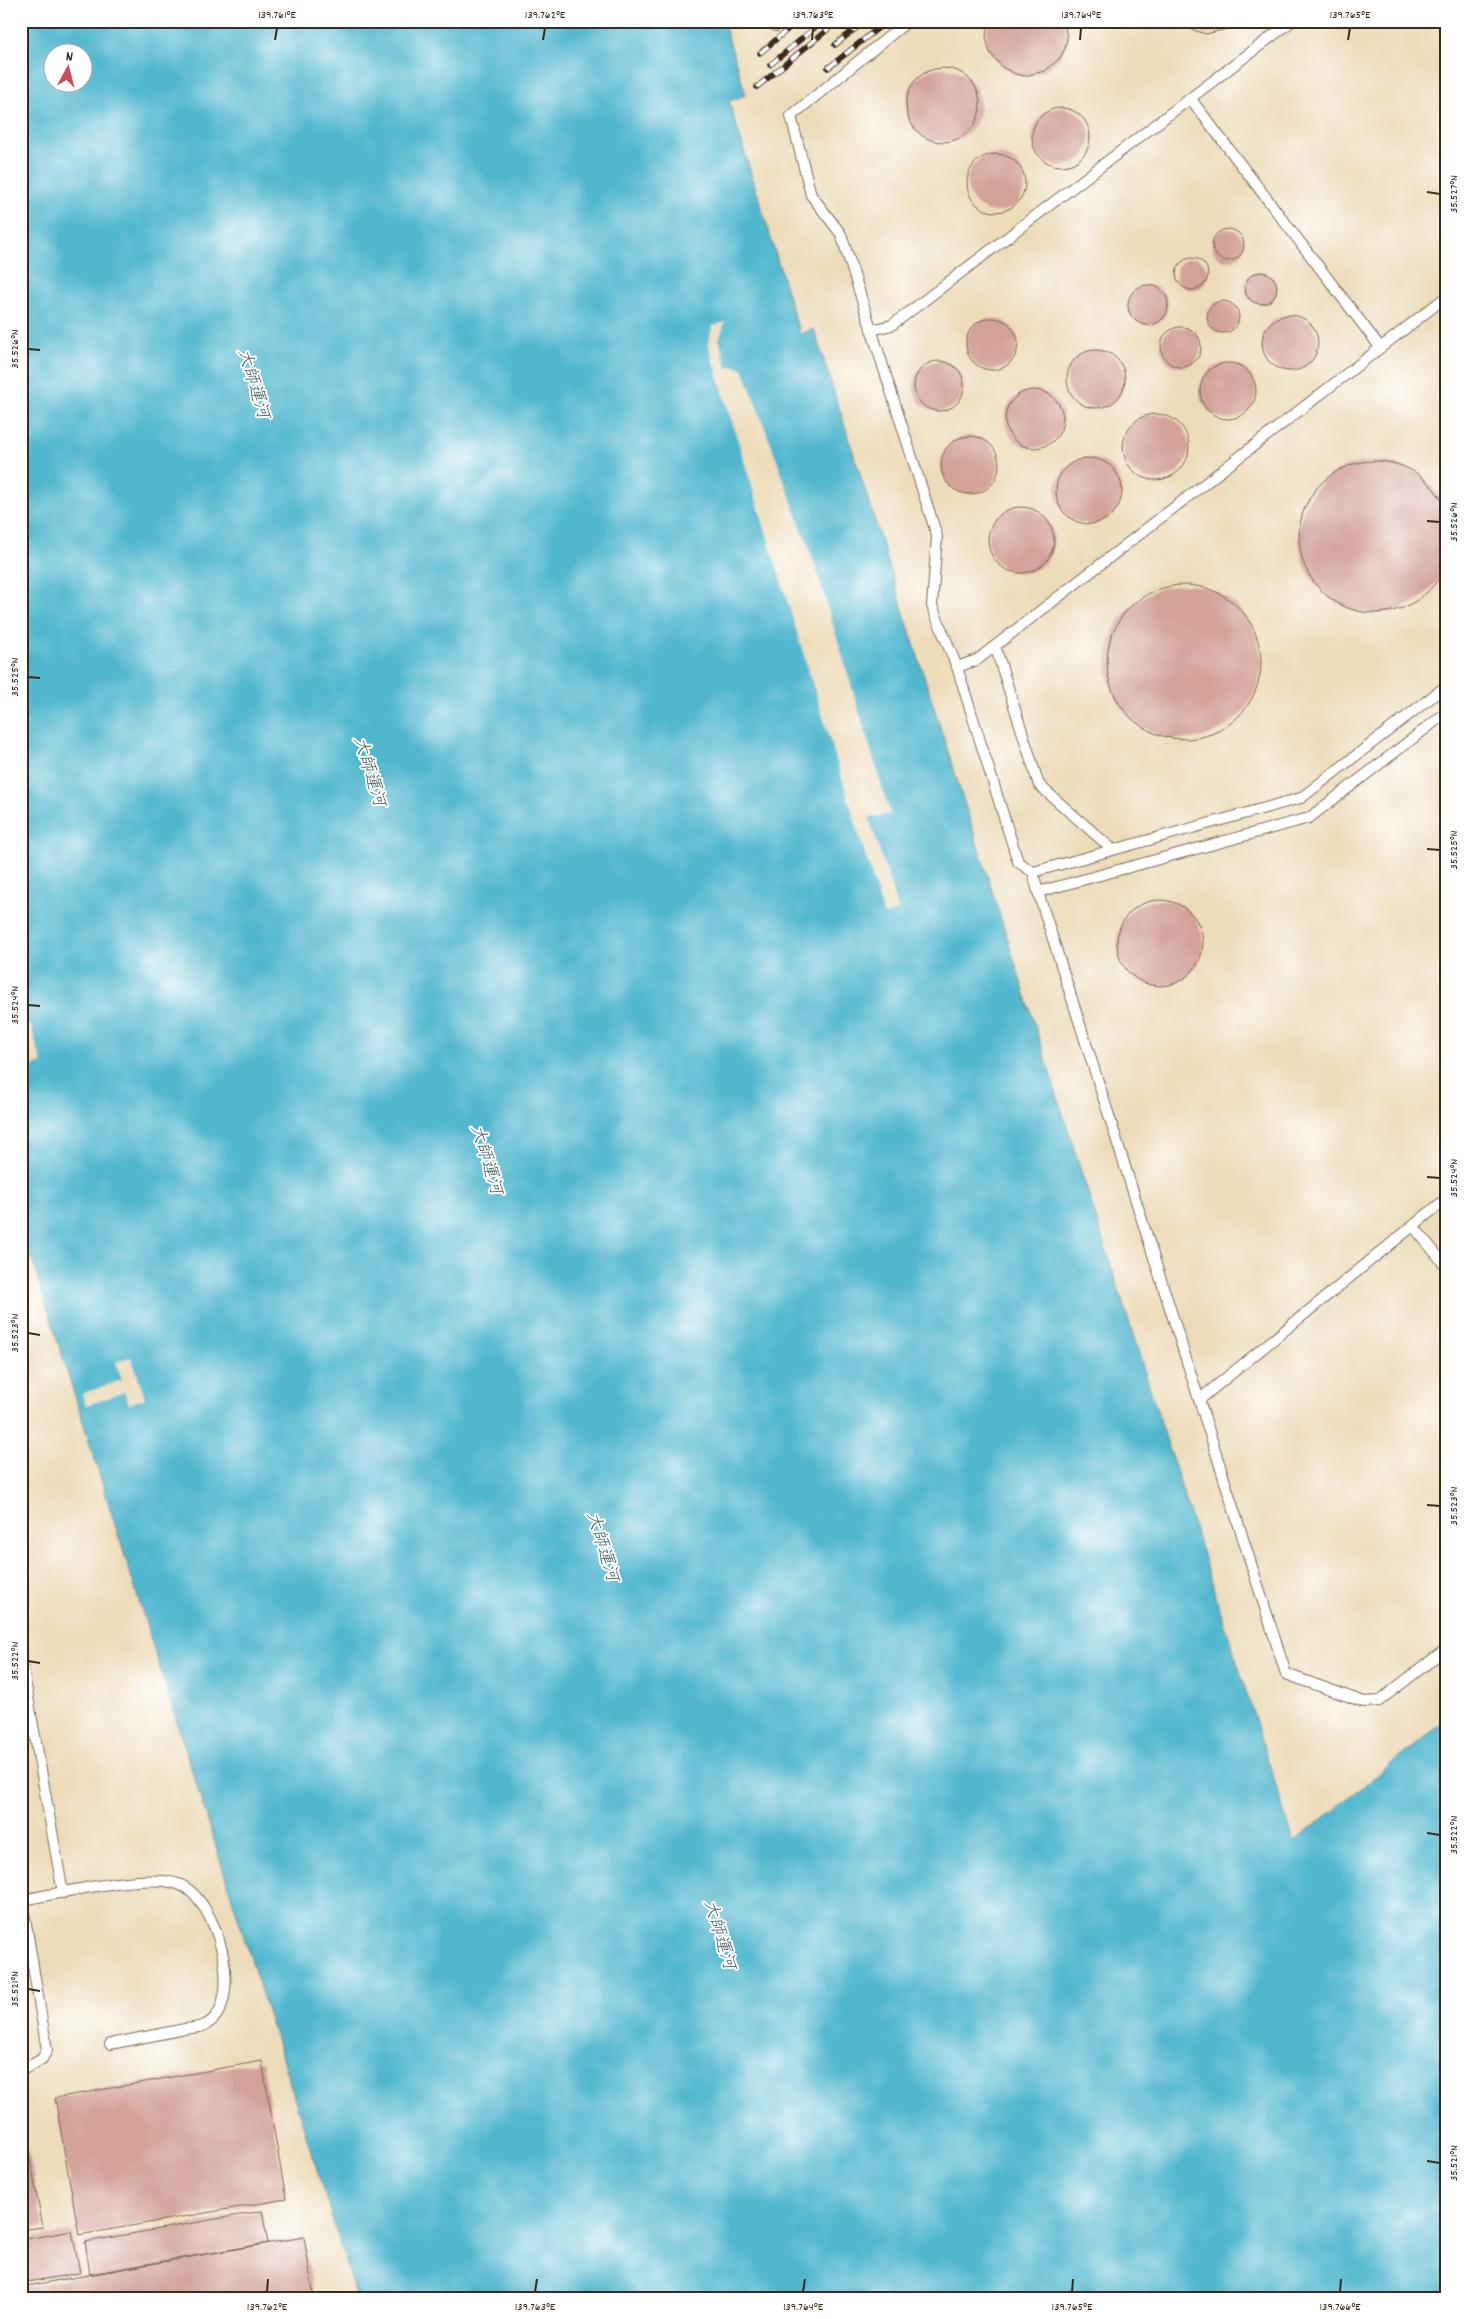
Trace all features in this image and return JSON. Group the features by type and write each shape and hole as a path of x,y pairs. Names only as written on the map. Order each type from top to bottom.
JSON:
{"lane":[{"path":"772,21 776,26 781,21"},
{"path":"908,21 791,116 811,195 841,234 937,536 932,606 957,667 1018,862 1033,872 1286,1674 1364,1702 1379,1701 1446,1649"},
{"path":"872,330 892,325 1292,21"},
{"path":"1190,98 1380,348"},
{"path":"957,667 977,660 1446,297"},
{"path":"995,646 1039,785 1112,849"},
{"path":"1033,872 1301,798 1446,686"},
{"path":"1038,892 1309,818 1446,713"},
{"path":"1199,1400 1446,1200"},
{"path":"1413,1226 1446,1266"},
{"path":"21,1658 63,1893"},
{"path":"21,2071 42,2059 47,2050 22,1900 141,1880 178,1884 190,1890 201,1902 218,1937 224,1959 225,1987 221,2010 206,2025 110,2044"}],"water":[{"name":"大師運河","path":"21,21 723,21 746,95 729,101 800,334 814,329 1294,1842 1446,1720 1446,2298 357,2298 21,1224"}],"pier":[{"path":"725,322 719,339 727,368 733,366 743,369 814,562 890,814 869,818 898,910 884,915 708,343 713,326"},
{"path":"30,1024 42,1063 21,1070 21,1059 25,1058 21,1047 21,1027"},
{"path":"131,1357 145,1398 129,1404 124,1392 86,1406 82,1394 122,1380 116,1362"}],"building":[{"path":"989,21 1064,21 1067,38 1065,48 1060,58 1045,71 1024,76 1015,74 1002,67 990,53 986,37"},
{"path":"1180,21 1238,21 1227,29 1206,34 1190,29"},
{"path":"943,68 957,71 969,79 977,91 980,105 977,119 969,131 957,139 943,142 929,139 917,131 909,119 906,105 909,91 917,79 929,71"},
{"path":"1061,108 1072,110 1082,116 1088,126 1090,137 1088,148 1082,158 1072,164 1061,166 1050,164 1040,158 1034,148 1032,137 1034,126 1040,116 1050,110"},
{"path":"996,154 1007,156 1020,167 1025,183 1023,194 1012,207 996,212 985,210 972,199 967,183 969,172 980,159"},
{"path":"1228,229 1234,230 1239,234 1243,239 1243,251 1239,256 1234,260 1228,261 1222,260 1217,256 1213,251 1212,245 1213,239 1217,234 1222,230"},
{"path":"1192,258 1198,259 1203,263 1207,268 1207,280 1203,285 1198,289 1192,290 1186,289 1181,285 1177,280 1176,274 1177,268 1181,263 1186,259"},
{"path":"1261,272 1267,273 1272,277 1276,282 1276,294 1272,299 1267,303 1261,304 1255,303 1250,299 1246,294 1245,288 1246,282 1250,277 1255,273"},
{"path":"1152,285 1159,288 1165,294 1168,305 1167,313 1159,322 1152,325 1144,325 1137,322 1129,313 1128,301 1131,294 1140,286"},
{"path":"1223,301 1234,306 1239,317 1234,328 1223,333 1212,328 1207,317 1212,306"},
{"path":"1285,315 1295,315 1310,323 1316,332 1318,343 1316,354 1310,363 1295,371 1285,371 1274,366 1267,359 1262,348 1262,338 1267,327 1274,320"},
{"path":"992,318 1002,320 1010,326 1016,334 1018,344 1016,354 1010,362 1002,368 992,370 982,368 974,362 968,354 966,344 968,334 974,326 982,320"},
{"path":"1185,327 1192,330 1198,336 1201,347 1200,355 1192,364 1185,367 1177,367 1170,364 1162,355 1161,343 1164,336 1173,328"},
{"path":"1096,350 1107,352 1117,358 1123,368 1125,379 1123,390 1117,400 1107,406 1096,408 1085,406 1075,400 1069,390 1067,379 1069,368 1075,358 1085,352"},
{"path":"934,361 944,361 957,368 964,381 964,391 957,404 944,411 934,411 925,407 918,400 914,391 914,381 918,372 925,365"},
{"path":"1223,363 1233,363 1248,371 1254,380 1256,391 1254,402 1248,411 1233,419 1223,419 1212,414 1205,407 1200,396 1200,386 1205,375 1212,368"},
{"path":"1034,390 1045,392 1055,398 1061,408 1063,419 1061,430 1055,440 1045,446 1034,448 1023,446 1013,440 1007,430 1005,419 1007,408 1013,398 1023,392"},
{"path":"1150,414 1162,414 1180,423 1187,434 1189,447 1187,460 1180,471 1169,478 1150,480 1137,475 1128,466 1123,453 1123,441 1128,428 1137,419"},
{"path":"970,436 981,438 994,449 999,465 997,476 986,489 970,494 959,492 946,481 941,465 943,454 954,441"},
{"path":"1095,458 1113,467 1120,478 1122,491 1120,504 1113,515 1102,522 1083,524 1065,515 1058,504 1056,485 1065,467 1076,460"},
{"path":"1375,461 1390,462 1404,466 1417,473 1429,483 1439,495 1446,508 1450,522 1450,552 1446,566 1439,579 1429,591 1417,601 1404,608 1390,612 1375,613 1360,612 1346,608 1333,601 1321,591 1311,579 1304,566 1300,552 1299,537 1300,522 1304,508 1311,495 1321,483 1333,473 1346,466 1360,462"},
{"path":"1015,507 1027,507 1045,516 1052,527 1054,540 1052,553 1045,564 1034,571 1015,573 1002,568 993,559 988,546 988,534 993,521 1002,512"},
{"path":"1184,585 1199,586 1214,591 1239,607 1255,632 1260,647 1260,677 1255,692 1239,717 1214,733 1199,738 1184,739 1169,738 1154,733 1129,717 1113,692 1108,677 1107,662 1108,647 1113,632 1129,607 1154,591 1169,586"},
{"path":"1160,900 1176,903 1184,907 1196,919 1200,927 1203,943 1200,959 1196,967 1184,979 1176,983 1160,986 1144,983 1136,979 1124,967 1120,959 1117,943 1120,927 1124,919 1136,907 1144,903"},
{"path":"262,2061 286,2199 79,2235 55,2098"},
{"path":"21,2112 43,2227 21,2230"},
{"path":"262,2211 268,2243 90,2274 85,2242"},
{"path":"72,2231 80,2273 21,2283 21,2240"},
{"path":"304,2237 314,2298 21,2298 21,2287"}],"railway":[{"path":"760,53 798,21"},
{"path":"770,65 823,21"},
{"path":"757,87 838,21"},
{"path":"835,45 865,21"},
{"path":"828,68 887,21"}]}
